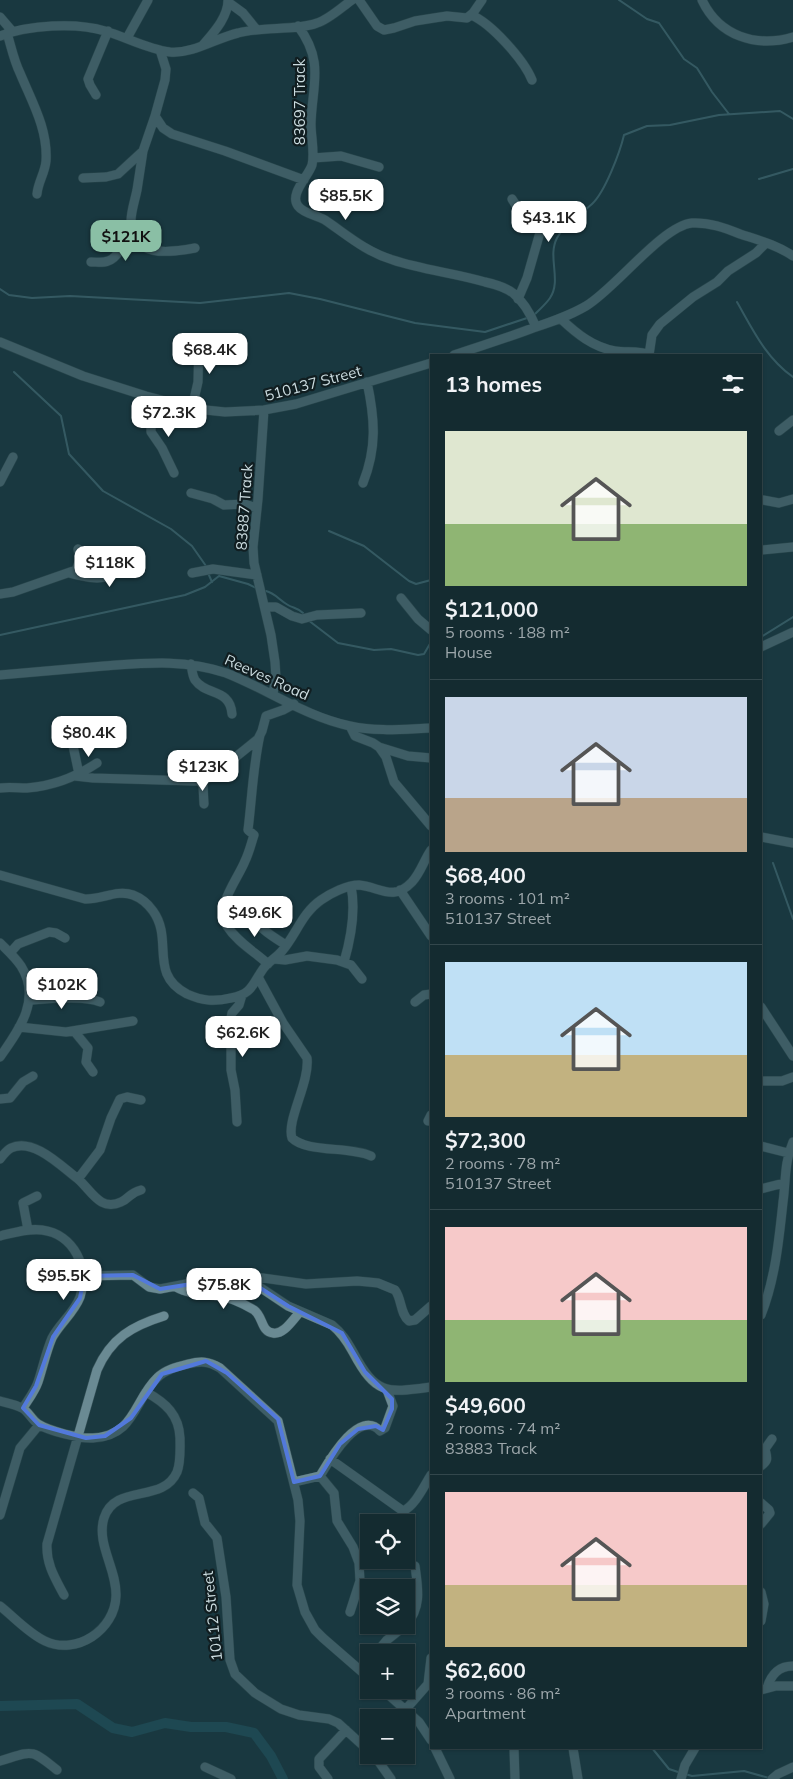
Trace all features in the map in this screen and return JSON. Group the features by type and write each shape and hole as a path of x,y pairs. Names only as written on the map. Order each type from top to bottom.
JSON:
{"street":[{"path":"127,38 148,0"},
{"path":"359,0 377,26 386,30 447,16 467,18 482,0"},
{"path":"702,0 716,22 729,32 767,42 793,37"},
{"path":"203,45 223,18 228,1 243,13 256,29"},
{"path":"6,33 30,28 78,26 108,32 160,50 181,52 226,36 256,29 298,26 320,22 348,1"},
{"path":"471,15 479,18 499,35 528,69 532,80"},
{"path":"0,17 19,72 37,109 44,136 46,169 38,185 37,194"},
{"name":"83697 Track","path":"298,26 310,44 316,69 316,88 311,119 313,158 312,164 296,196 299,207 326,221 369,251 402,263 493,284 509,290 531,316 536,327"},
{"path":"96,95 88,79 108,32"},
{"path":"91,262 106,262 113,258 118,252 131,222 144,151 165,80 166,70 160,50"},
{"path":"155,116 163,128 172,134 304,180"},
{"path":"83,178 106,177 118,174 144,151"},
{"path":"313,158 342,156 379,166"},
{"path":"512,199 524,218 541,228 527,278 518,299"},
{"path":"131,222 135,239 144,248 165,251 195,248"},
{"path":"457,354 561,319 594,301 660,240 684,225 698,223 714,225 766,242 793,256"},
{"path":"650,354 652,335 660,324 693,297 717,282 728,271 756,253 766,242"},
{"path":"561,319 576,333 590,342 616,351 642,354"},
{"path":"192,408 198,382 199,338"},
{"name":"510137 Street","path":"0,342 83,376 167,402 192,408 225,412 264,410 307,402 430,362"},
{"path":"363,483 374,440 374,419 367,382"},
{"path":"167,402 151,425 151,432 162,448 174,474"},
{"name":"83887 Track","path":"264,410 259,490 252,547 271,634 276,678 273,694"},
{"path":"779,431 793,420"},
{"path":"0,482 13,457"},
{"path":"191,493 224,505 246,504 256,508"},
{"path":"763,500 779,503 793,499"},
{"path":"762,550 793,547"},
{"path":"0,594 13,592 76,570 80,557 78,549"},
{"path":"69,574 102,578 120,571 138,555"},
{"path":"192,573 213,569 257,575"},
{"path":"401,598 418,619 430,629"},
{"path":"265,607 276,607 285,613 299,618 317,615 361,614"},
{"path":"762,647 793,632"},
{"name":"Reeves Road","path":"0,675 158,662 191,664 226,673 319,716 350,726 387,730 430,728"},
{"path":"191,664 196,681 201,686 225,698 231,706 232,714"},
{"path":"294,704 266,716 260,735 254,764 248,830 254,835 246,860 226,898 224,906 227,926 240,941 271,962 307,956 344,962 351,965 362,979"},
{"path":"350,726 355,736 379,747 408,756 430,758"},
{"path":"77,734 72,741 77,775"},
{"path":"77,775 93,778 200,780 211,777 252,744 260,735"},
{"path":"379,747 386,757 394,782 430,825"},
{"path":"0,788 39,786 77,775 97,763"},
{"path":"200,780 203,786 204,804"},
{"path":"762,837 793,843"},
{"path":"0,875 85,899 120,893 135,896 148,904 161,924 165,971 175,986 195,998 208,1001 223,1000 249,991 258,977 286,945 303,918 313,906 325,897 351,886 361,886 390,893 400,890 410,884 416,877 430,852"},
{"path":"344,962 351,937 353,896 351,886"},
{"path":"400,890 430,935"},
{"path":"248,908 254,920 266,932 286,945"},
{"path":"10,953 18,944 49,932 56,933 65,938"},
{"path":"0,943 24,972 29,986 26,1015 0,1057"},
{"path":"258,977 283,1023 307,1058 308,1064 305,1080 291,1126 292,1138 302,1144 358,1151 371,1156"},
{"path":"415,1002 424,995 430,994"},
{"path":"237,1122 235,1090 231,1070 230,1023 232,1013 239,1005 242,995"},
{"path":"29,1000 66,998 92,999 100,1002"},
{"path":"762,1009 793,1056"},
{"path":"19,1027 60,1032 133,1021"},
{"path":"74,1031 88,1048 86,1062 93,1072"},
{"path":"0,1098 10,1098 23,1082 33,1076"},
{"path":"762,1081 778,1081 793,1078"},
{"path":"78,1179 100,1150 111,1118 120,1100 127,1097 141,1100"},
{"path":"762,1313 768,1298 772,1278 788,1153 793,1142"},
{"path":"762,1146 788,1153"},
{"path":"1,1157 8,1150 15,1147 30,1147 42,1152 86,1186 96,1200 104,1203 119,1203 131,1193 141,1190"},
{"path":"762,1189 784,1183"},
{"path":"28,1230 23,1203 37,1196"},
{"path":"0,1236 28,1230 49,1232 68,1243 77,1255 84,1276 80,1298 53,1337 36,1386 23,1408"},
{"path":"84,1276 129,1275 155,1289 242,1276 306,1284 356,1281 378,1283 392,1288 397,1292 404,1316 409,1321 415,1320 430,1307"},
{"path":"242,1276 300,1312 332,1325 342,1333 370,1378 380,1387 396,1391 430,1387"},
{"path":"175,1287 227,1298 253,1310 258,1313 266,1331 270,1333 280,1332 300,1312"},
{"path":"64,1595 50,1568 47,1557 47,1544 97,1370 105,1354 127,1332 146,1322 164,1316"},
{"path":"0,1400 23,1408 39,1425 86,1438 100,1437 120,1429 131,1418 156,1378 176,1367 202,1361 210,1362 220,1368 276,1418 299,1507 297,1577 300,1600 315,1630 360,1667"},
{"path":"294,1482 320,1476 345,1439 358,1429 370,1426 377,1427 380,1431 384,1428 393,1406 387,1390"},
{"path":"0,1606 39,1637 56,1644 72,1644 88,1640 108,1621 114,1608 116,1596 114,1578 103,1537 104,1516 118,1499 156,1490 169,1483 179,1466 180,1431 176,1419 168,1406 146,1392"},
{"path":"0,1515 20,1448 39,1425"},
{"path":"762,1465 767,1462 768,1458 765,1449 772,1439"},
{"path":"330,1459 403,1511 414,1502 430,1477"},
{"path":"320,1476 333,1490 337,1521 355,1551 360,1569 358,1587 350,1612"},
{"name":"10112 Street","path":"193,1493 198,1498 205,1523 216,1536 218,1542 226,1597 230,1660 235,1674 255,1694 299,1715 334,1721 360,1743"},
{"path":"762,1504 770,1513 762,1523"},
{"path":"415,1566 419,1592 415,1610"},
{"path":"762,1596 764,1604 762,1615"},
{"path":"384,1644 395,1634"},
{"path":"764,1689 775,1672 782,1668 793,1666"},
{"path":"394,1699 406,1709 428,1684 430,1667"},
{"path":"764,1689 776,1686 793,1686"},
{"path":"415,1718 430,1738"},
{"path":"328,1779 319,1768 318,1758 346,1730"},
{"path":"435,1749 450,1779"},
{"path":"514,1749 515,1779"},
{"path":"572,1749 578,1779"},
{"path":"680,1779 685,1765 694,1749"},
{"path":"0,1761 32,1753 57,1770"},
{"path":"380,1764 391,1779"},
{"path":"772,1779 793,1766"},
{"path":"205,1767 231,1779"}],"highlighted area":[{"path":"133,1275 160,1289 242,1276 288,1306 342,1333 365,1372 392,1399 392,1409 383,1430 376,1426 358,1429 340,1444 320,1476 294,1482 278,1419 227,1373 206,1361 162,1374 131,1418 105,1436 86,1438 52,1430 39,1425 23,1408 36,1386 53,1337 80,1298 84,1276"}],"waterway":[{"path":"619,0 647,19 659,23 684,59 697,68 729,114"},
{"path":"534,315 548,300 553,291 555,284 553,253 557,238 568,224 592,204 602,191 624,135 647,126 670,125 719,115 780,111 793,119"},
{"path":"759,179 793,169"},
{"path":"0,289 9,295 32,298 70,296 200,303 289,293 415,323 485,332 527,318"},
{"path":"737,302 768,352 793,377"},
{"path":"14,372 61,416 69,454 103,491 171,529 192,546 206,566"},
{"path":"329,531 364,546 409,581 416,584 430,580"},
{"path":"208,573 212,582"},
{"path":"0,635 185,595 205,587 219,576 248,584 258,589"},
{"path":"266,591 303,613"},
{"path":"762,636 793,617"},
{"path":"308,620 338,643 374,650 391,649 418,655 424,654 430,644"},
{"path":"773,863 793,919"},
{"path":"0,1706 77,1704 113,1728 132,1732 165,1723 191,1727 226,1727 254,1733 271,1756 283,1779"},
{"path":"653,1749 669,1769 681,1773"},
{"path":"685,1774 692,1776 744,1771 769,1778"}]}
